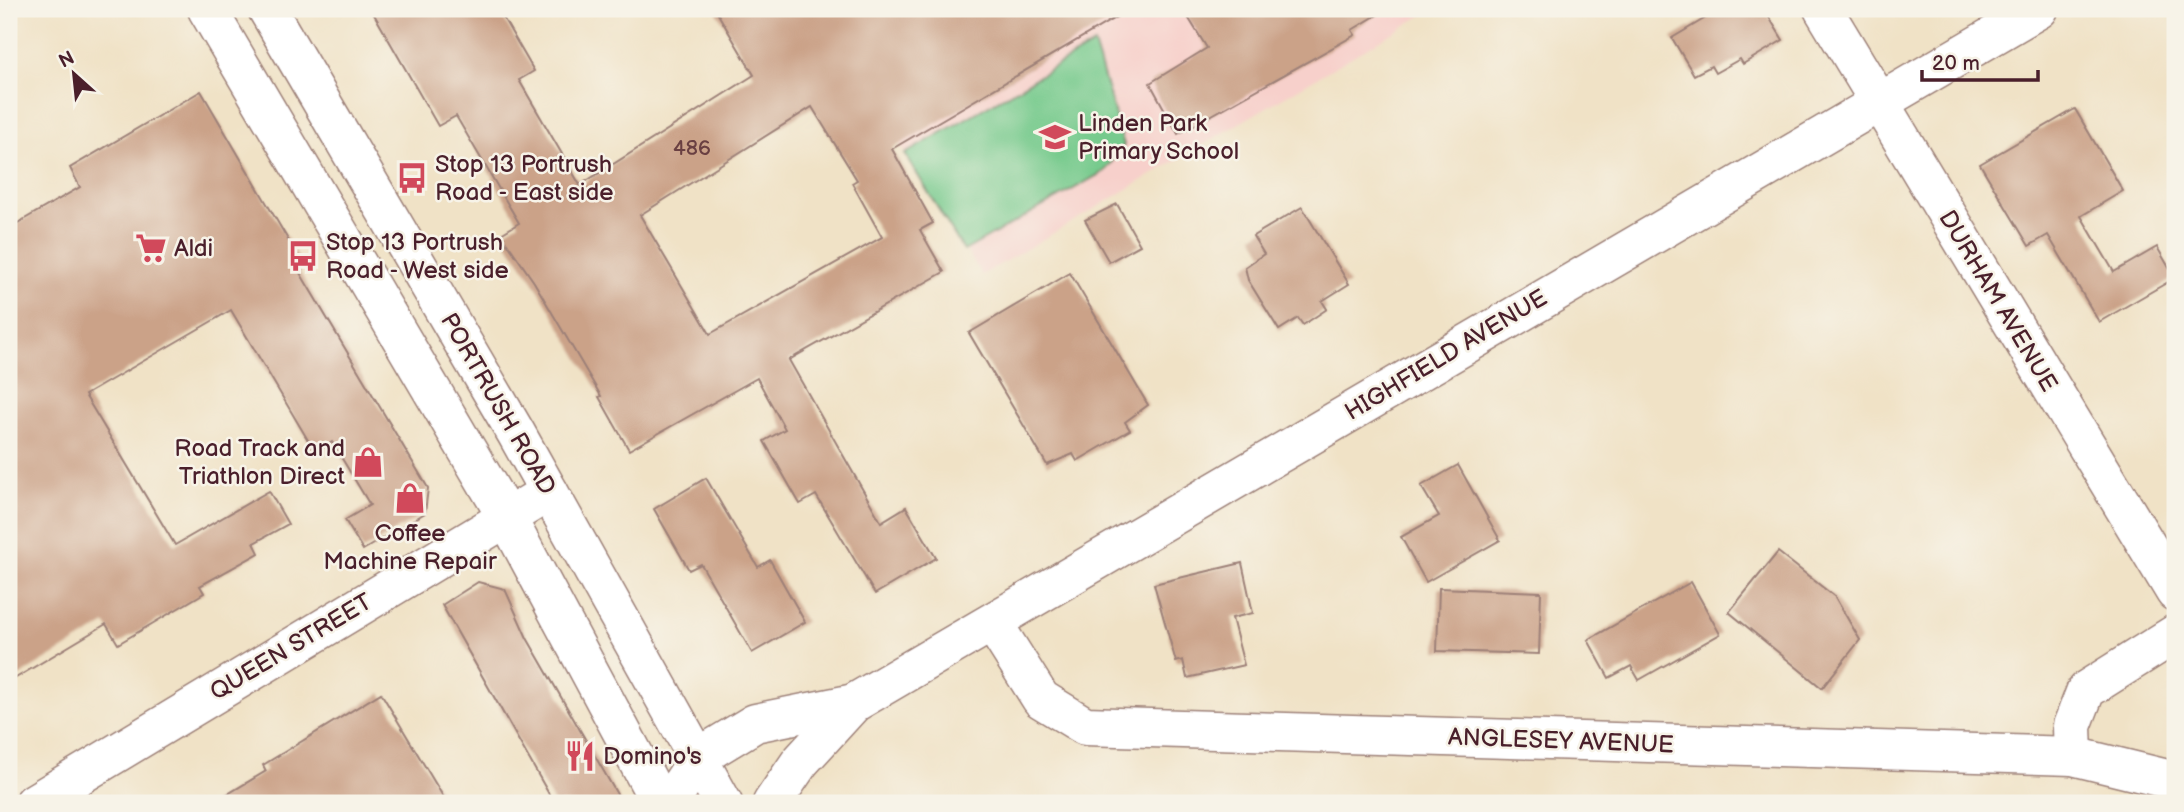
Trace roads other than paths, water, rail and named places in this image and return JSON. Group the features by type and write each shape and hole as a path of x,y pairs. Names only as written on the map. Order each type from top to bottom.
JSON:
{"main road":[{"name":"PORTRUSH ROAD","path":"207,9 506,516 660,803"},
{"name":"PORTRUSH ROAD","path":"267,9 549,492 723,803"},
{"name":"DURHAM AVENUE","path":"1823,9 1877,103 2175,592"},
{"name":"HIGHFIELD AVENUE","path":"669,803 699,757 755,723 853,703 2039,9"},
{"name":"QUEEN STREET","path":"34,803 549,492"},
{"name":"ANGLESEY AVENUE","path":"993,623 1041,699 1085,726 2073,756 2175,781"},
{"path":"2073,756 2072,726 2086,690 2175,634"},
{"name":"HIGHFIELD AVENUE","path":"772,803 800,762 853,703"}],"place":[{"name":"Linden Park Primary School","path":"1055,137"},
{"name":"Stop 13 Portrush Road - East side","path":"412,178"},
{"name":"Aldi","path":"151,248"},
{"name":"Stop 13 Portrush Road - West side","path":"303,256"},
{"name":"Road Track and Triathlon Direct","path":"368,462"},
{"name":"Coffee Machine Repair","path":"410,498"},
{"name":"Domino's","path":"580,756"}]}
